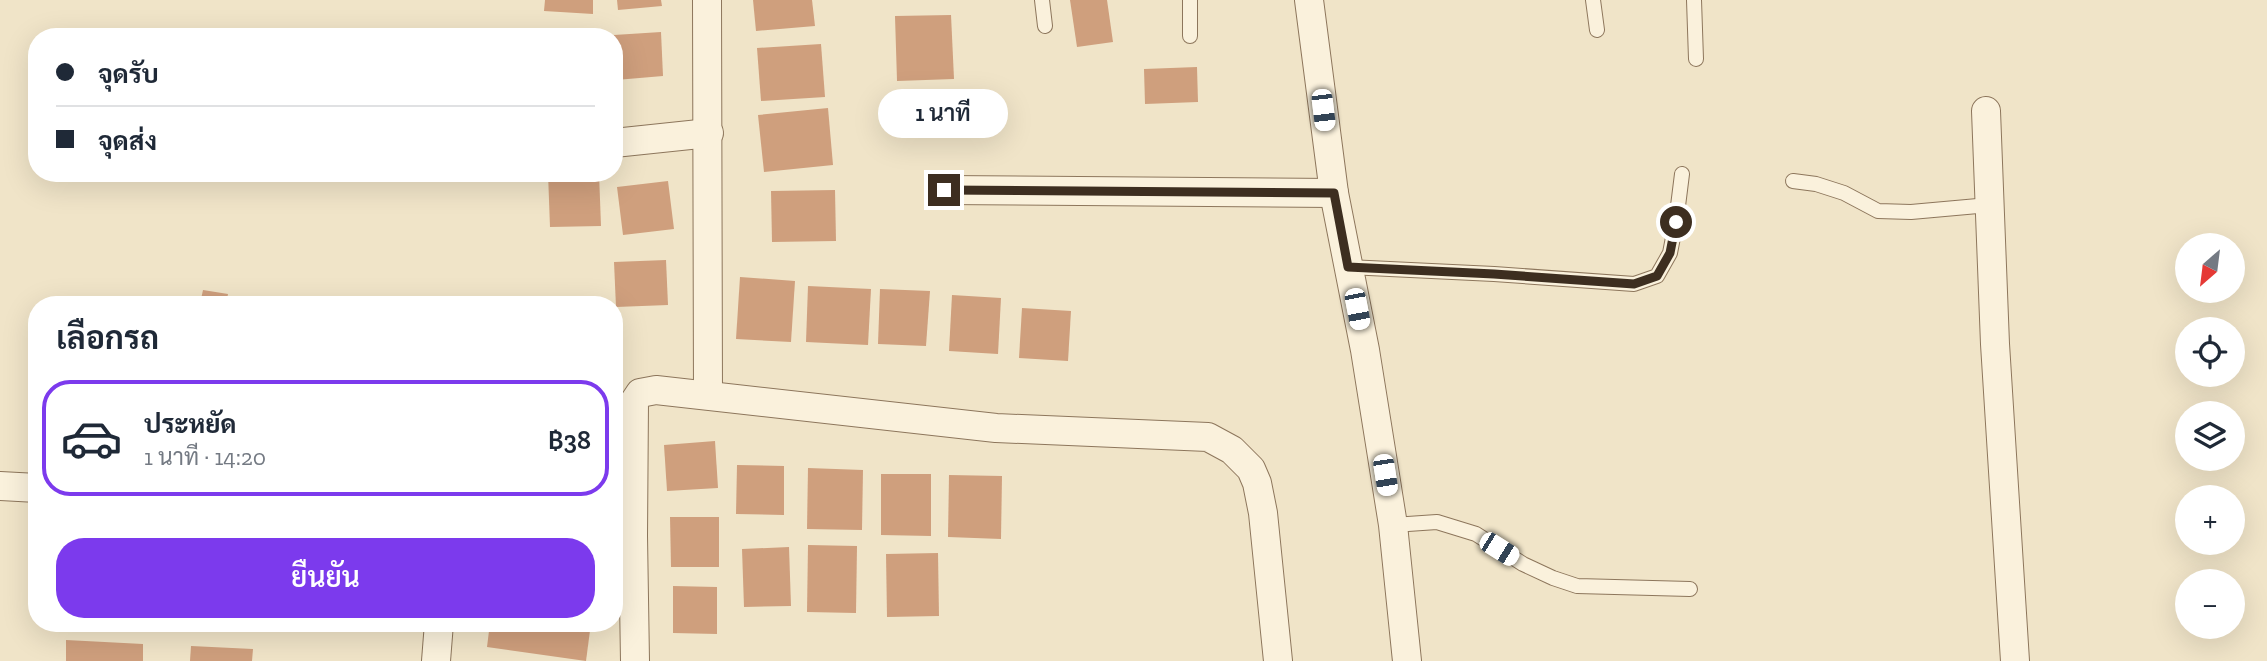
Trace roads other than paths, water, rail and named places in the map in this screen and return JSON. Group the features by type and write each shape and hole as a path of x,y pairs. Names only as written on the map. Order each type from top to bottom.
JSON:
{"street":[{"path":"707,0 708,394"},
{"path":"1310,0 1334,193 1365,350 1393,525 1406,661"},
{"path":"1986,111 1995,344 2015,661"},
{"path":"623,142 709,133"},
{"path":"944,190 1334,193"},
{"path":"635,661 632,536 634,402 646,390 708,394 996,428 1208,437 1232,450 1251,470 1257,483 1264,513 1278,661"},
{"path":"0,486 28,488"},
{"path":"436,661 438,632"}],"lane":[{"path":"1042,0 1045,26"},
{"path":"1190,0 1190,36"},
{"path":"1593,0 1597,30"},
{"path":"1694,0 1696,59"},
{"path":"1348,267 1634,284 1657,276 1670,253 1682,174"},
{"path":"1793,180 1844,193 1878,211 1911,212 1989,205"},
{"path":"1393,525 1437,522 1476,534 1523,564 1577,586 1690,589"}]}
